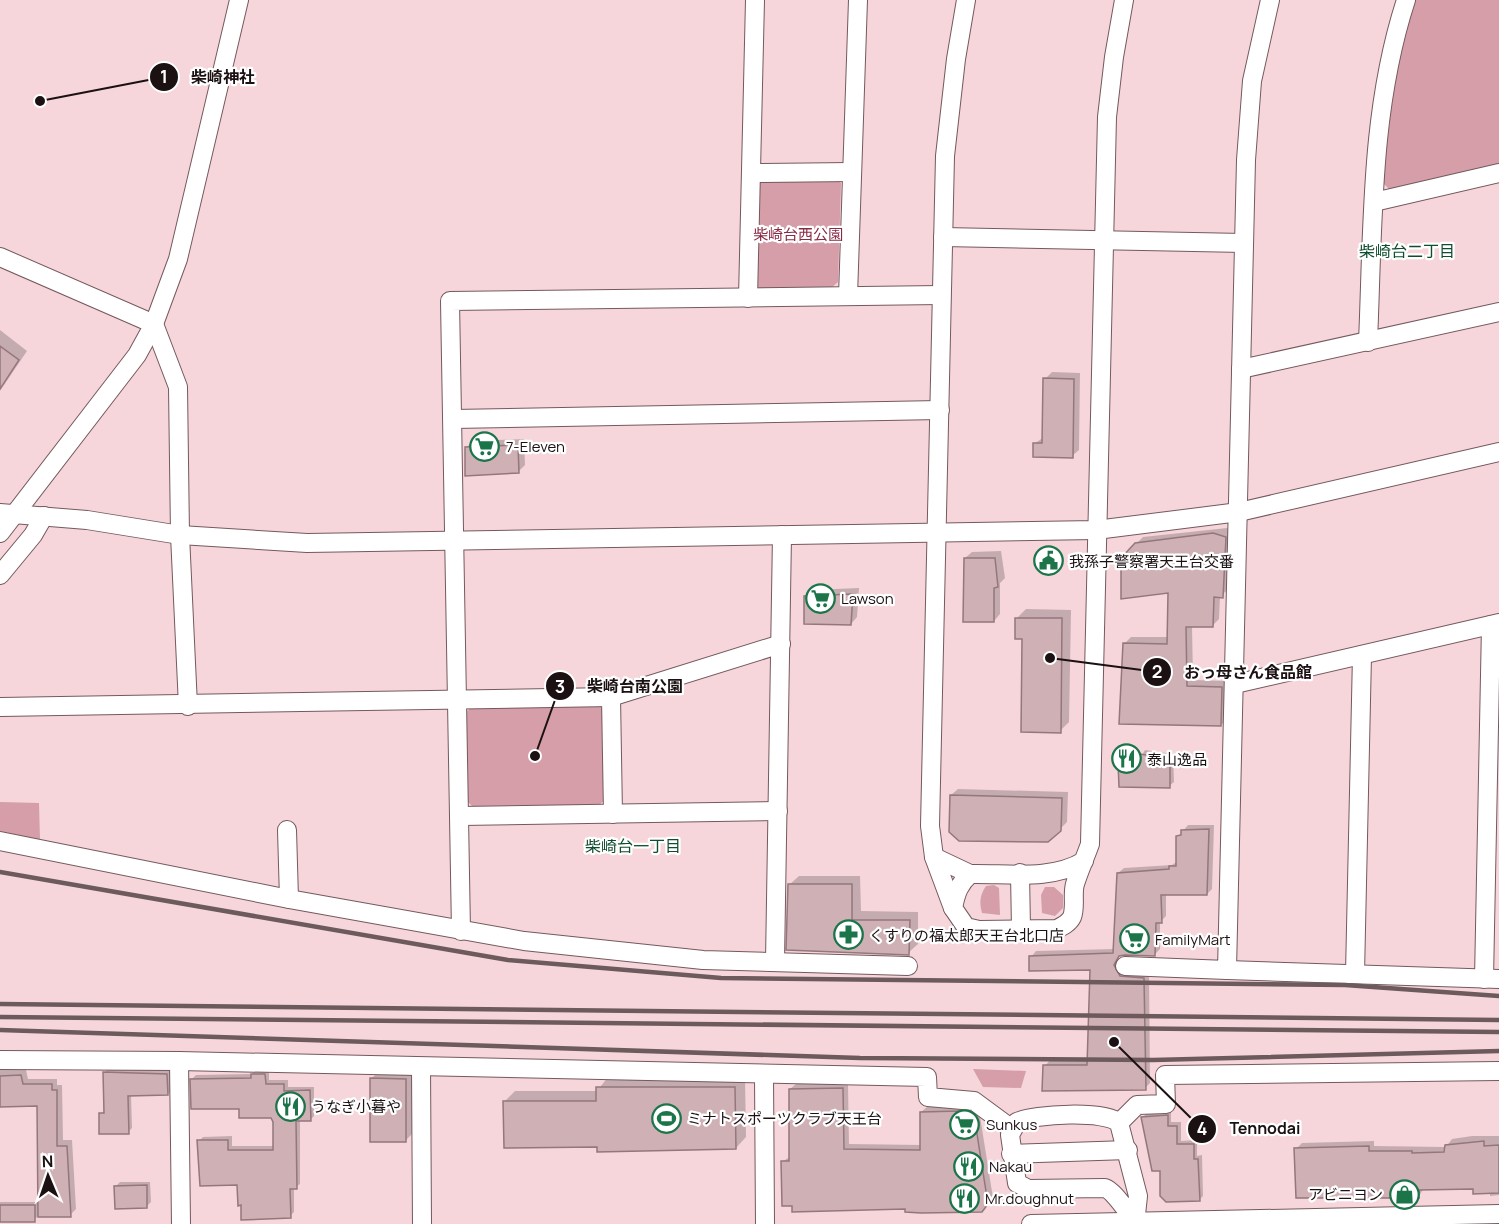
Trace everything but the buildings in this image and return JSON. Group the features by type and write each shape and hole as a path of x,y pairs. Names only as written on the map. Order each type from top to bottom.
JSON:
{"street":[{"path":"0,533 8,513 137,355 154,324 178,259 239,0"},
{"path":"748,298 755,0"},
{"path":"848,296 858,0"},
{"path":"966,0 956,59 945,156 930,826 934,858 953,908 966,927 1021,929 1057,929 1065,926 1072,917 1074,887 1090,844 1095,530 1107,117 1113,57 1124,0"},
{"path":"1227,970 1248,116 1252,81 1270,0"},
{"path":"1368,342 1374,202 1383,92 1394,35 1406,0"},
{"path":"752,173 851,172"},
{"path":"1374,202 1499,173"},
{"path":"943,237 1244,243"},
{"path":"0,257 154,324 178,387 180,535 188,706"},
{"path":"461,931 459,700 450,301 941,295"},
{"path":"1241,369 1499,312"},
{"path":"453,419 940,410"},
{"path":"8,513 180,535 307,543 1095,530 1239,512 1499,452"},
{"path":"0,575 33,536 44,516"},
{"path":"775,961 782,535"},
{"path":"1125,966 1492,979 1495,624 1235,684"},
{"path":"0,707 188,706 611,697 781,644"},
{"path":"1355,974 1362,655"},
{"path":"611,697 613,814"},
{"path":"461,816 778,811"},
{"path":"287,830 289,899"},
{"path":"0,841 289,899 524,941 703,960 908,966"},
{"path":"934,858 970,873 1051,873 1072,868 1084,861"},
{"path":"953,908 961,882 970,873"},
{"path":"1020,873 1021,929"},
{"path":"1051,873 1070,880 1074,887"},
{"path":"0,1060 179,1060 764,1076 927,1077 928,1097 974,1101 1012,1129"},
{"path":"179,1060 181,1224"},
{"path":"421,1067 422,1224"},
{"path":"1119,1123 1137,1105 1166,1104 1166,1075 1499,1071"},
{"path":"764,1076 765,1224"},
{"path":"1038,1116 1109,1116 1119,1123 1128,1150 1138,1196 1135,1222 1119,1204 1114,1194 1105,1188 1028,1189 1022,1186 1015,1177 1011,1154 1012,1129 1017,1122 1038,1116"},
{"path":"1011,1154 1128,1150"},
{"path":"1031,1224 1348,1220 1499,1214"}],"green space":[{"path":"1414,0 1499,0 1499,165 1390,190 1383,183 1391,114 1402,45"},
{"name":"柴崎台西公園","path":"764,178 835,178 841,183 838,282 830,289 759,290 755,283 757,185"},
{"path":"598,704 604,710 606,799 599,805 472,806 467,801 465,713 472,707"},
{"path":"0,802 39,803 40,840 0,831"},
{"path":"994,885 999,888 1000,915 982,913 981,909 984,889 986,886"},
{"path":"1045,887 1054,887 1063,895 1063,908 1055,916 1042,913 1041,895"},
{"path":"973,1069 1026,1071 1021,1088 983,1087"}],"railway":[{"path":"0,872 508,960 721,978 1345,985 1499,996"},
{"path":"0,1004 1499,1020"},
{"path":"0,1017 1499,1032"},
{"path":"0,1030 860,1058 1153,1060 1499,1051"}],"place":[{"name":"柴崎神社","path":"40,101"},
{"name":"7-Eleven","path":"485,446"},
{"name":"我孫子警察署天王台交番","path":"1048,561"},
{"name":"Lawson","path":"820,598"},
{"name":"おっ母さん食品館","path":"1050,658"},
{"name":"柴崎台南公園","path":"535,756"},
{"name":"泰山逸品","path":"1126,759"},
{"name":"くすりの福太郎天王台北口店","path":"848,935"},
{"name":"FamilyMart","path":"1134,939"},
{"name":"Tennodai","path":"1114,1042"},
{"name":"うなぎ小暮や","path":"290,1106"},
{"name":"ミナトスポーツクラブ天王台","path":"666,1118"},
{"name":"Sunkus","path":"965,1124"},
{"name":"Nakau","path":"968,1166"},
{"name":"アビニヨン","path":"1404,1194"},
{"name":"Mr.doughnut","path":"964,1198"}],"district":[{"name":"柴崎台二丁目","path":"1407,251"},
{"name":"柴崎台一丁目","path":"633,846"}]}
